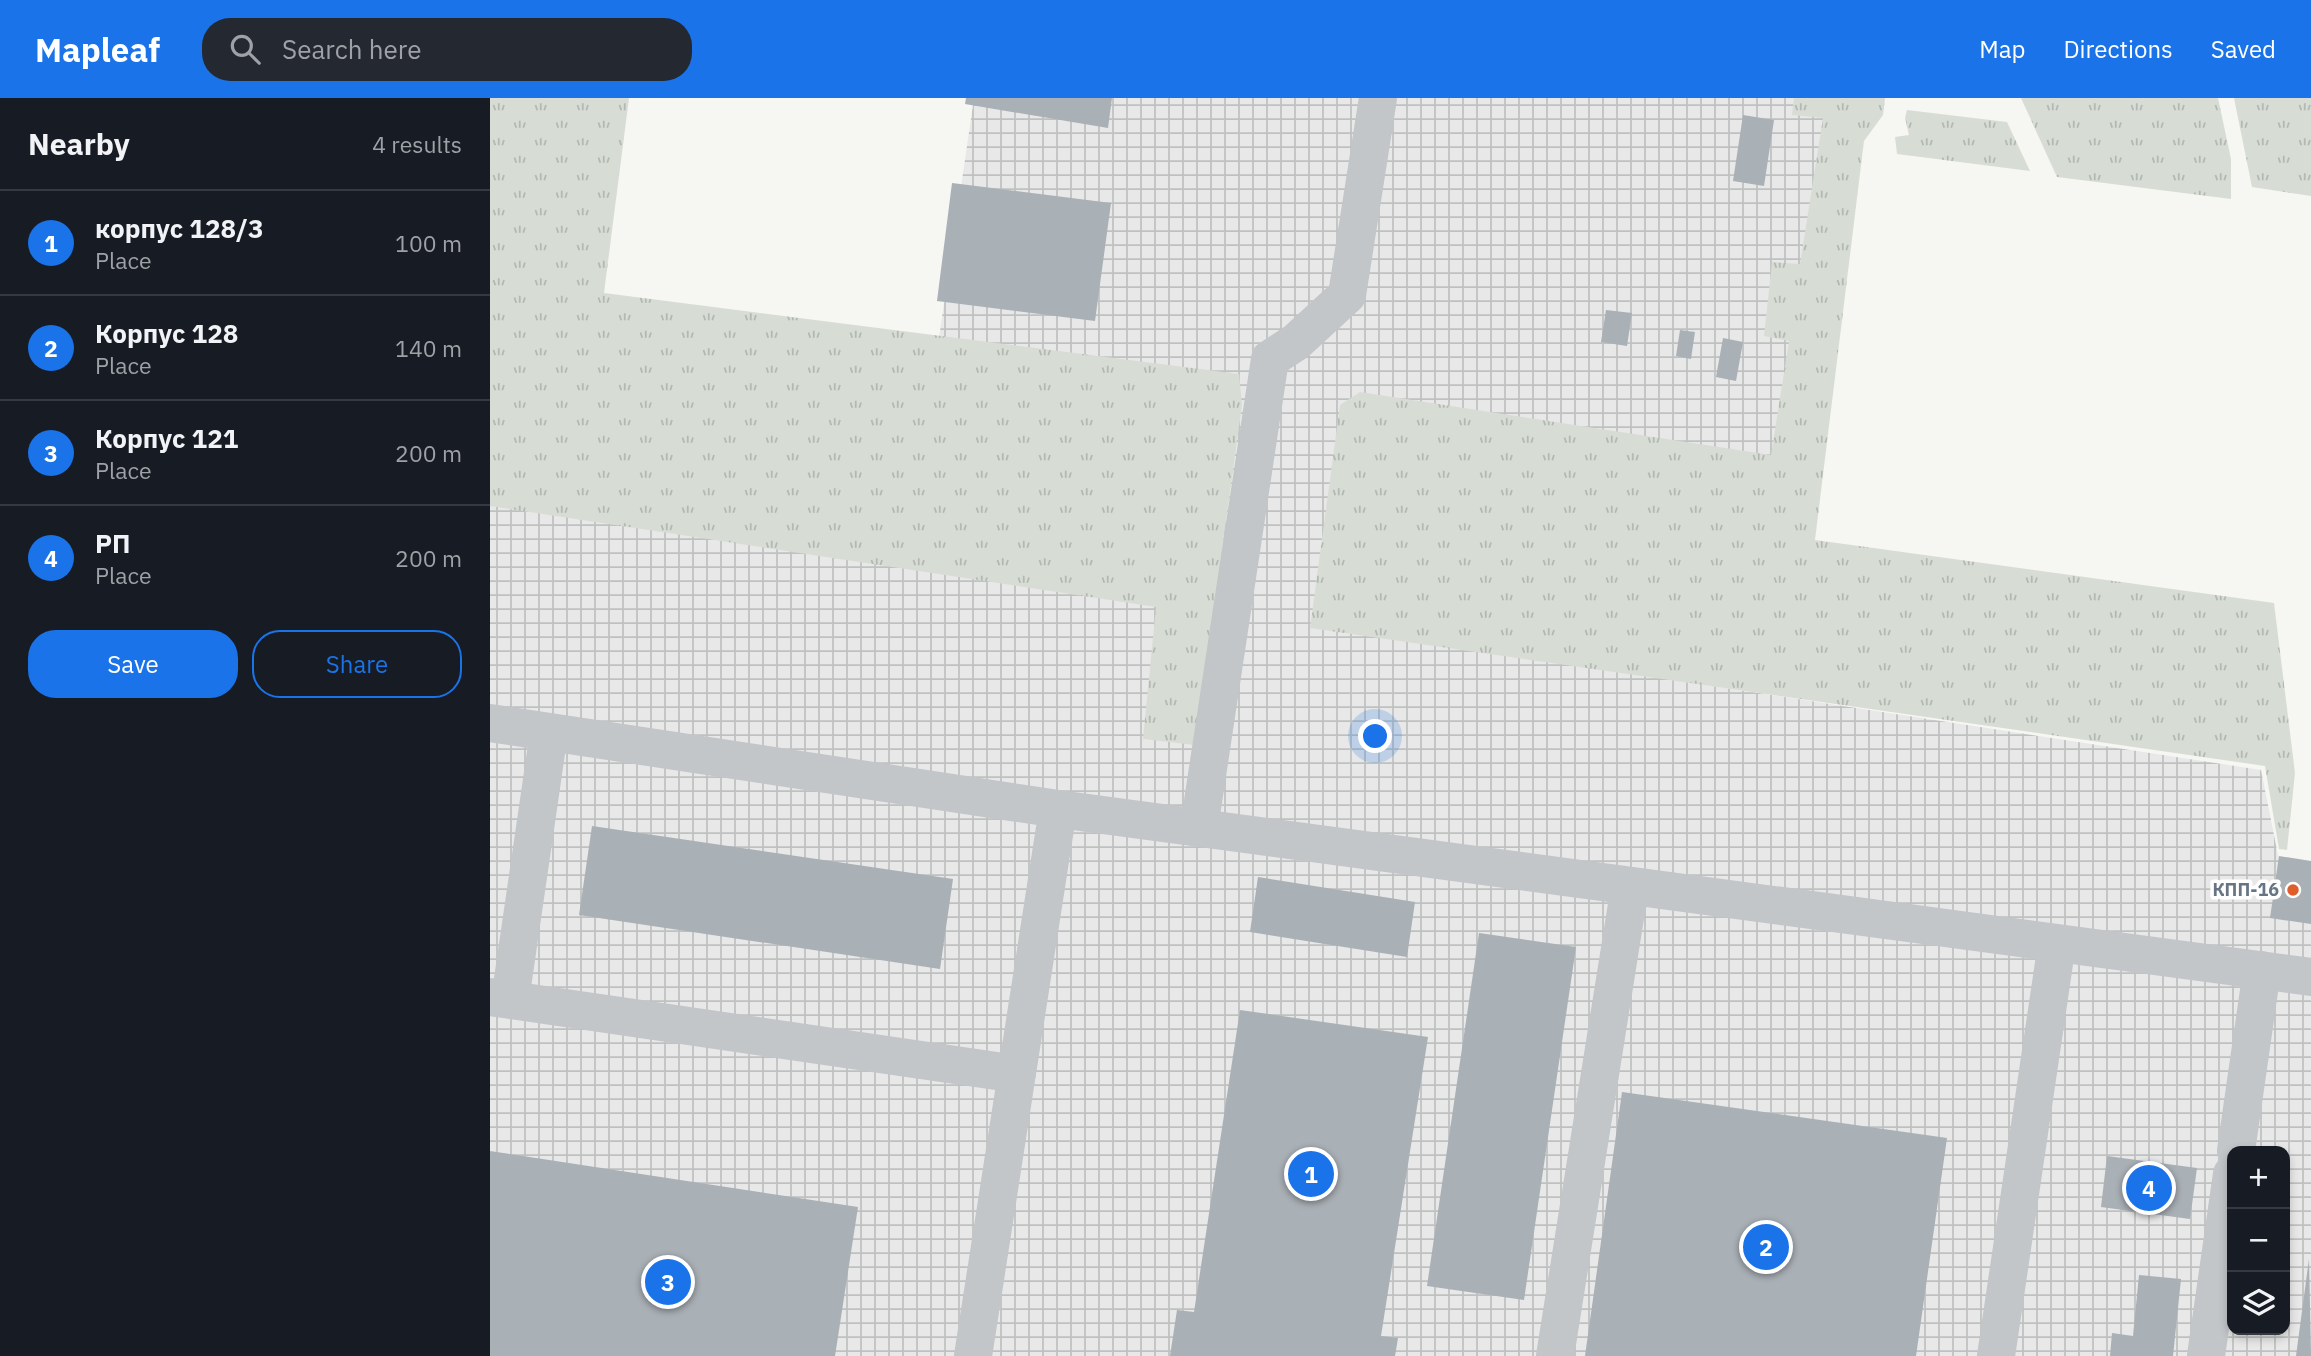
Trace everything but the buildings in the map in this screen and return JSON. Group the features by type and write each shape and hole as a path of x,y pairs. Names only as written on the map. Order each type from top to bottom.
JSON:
{"lane":[{"path":"1199,828 1270,359 1296,342 1347,295 1378,98"},
{"path":"490,723 1058,809 2311,977"},
{"path":"549,732 500,999 1017,1074"},
{"path":"973,1356 1058,809"},
{"path":"1555,1356 1630,886"},
{"path":"1996,1356 2057,943"},
{"path":"2237,1146 2262,970"},
{"path":"2206,1356 2227,1209"}],"shaded area":[{"path":"974,98 1830,98 1763,521 1322,626 2261,770 2284,885 2311,890 2311,1356 490,1356 490,505 928,413"}],"green space":[{"path":"490,98 629,98 604,293 1239,374 1242,405 1195,745 1143,739 1156,607 490,506"},
{"path":"1794,98 1885,98 1883,115 1864,141 1815,540 2274,603 2295,773 2287,850 2279,849 2265,766 1310,628 1340,405 1360,392 1771,455 1789,341 1764,336 1772,262 1800,264 1823,118 1792,115"},
{"path":"2021,98 2218,98 2231,159 2231,199 2057,177"},
{"path":"2234,98 2311,98 2311,196 2252,187"},
{"path":"1907,110 2007,122 2030,171 1897,154 1895,137 1909,135 1905,118"}],"place":[{"name":"КПП-16","path":"2293,890"},
{"name":"корпус 128/3","path":"1311,1174"},
{"name":"РП","path":"2149,1188"},
{"name":"Корпус 128","path":"1766,1247"},
{"name":"Корпус 121","path":"668,1282"}]}
